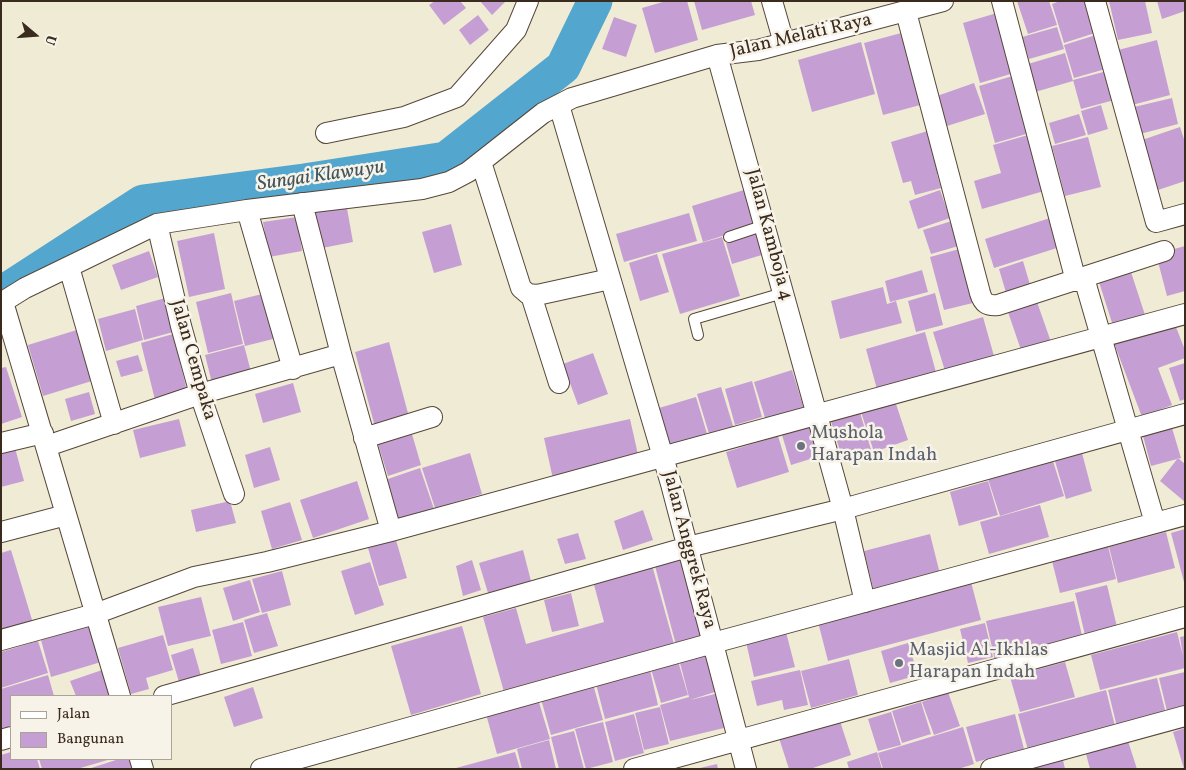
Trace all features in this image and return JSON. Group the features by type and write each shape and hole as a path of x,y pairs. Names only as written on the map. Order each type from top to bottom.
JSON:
{"street":[{"path":"326,133 404,117 457,96 516,30 528,1"},
{"path":"772,1 784,43"},
{"name":"Jalan Melati Raya","path":"2,302 25,288 157,224 247,210 422,189 448,182 482,162 543,113 598,90 717,55 758,50 943,1"},
{"path":"1002,1 1080,279 1129,430 1155,523"},
{"path":"1095,1 1156,222 1185,214"},
{"path":"906,12 982,299 988,305 998,305 1164,251"},
{"name":"Jalan Kamboja 4","path":"717,55 843,509 865,602"},
{"path":"1,640 95,614 194,577 267,562 391,531 662,457 559,105"},
{"path":"482,162 518,284 531,295 559,383"},
{"path":"302,203 341,354 391,531"},
{"path":"247,210 293,369"},
{"name":"Jalan Cempaka","path":"157,224 181,326 200,394 234,494"},
{"path":"70,267 114,424"},
{"path":"531,295 550,293 610,279"},
{"path":"2,302 45,440 120,695"},
{"name":"Jalan Anggrek Raya","path":"746,769 688,547 662,457 816,414 1101,339 1185,314"},
{"path":"1,443 45,440 114,424 200,394 341,354"},
{"path":"168,695 688,547 843,509 1185,414"},
{"path":"364,438 432,418"},
{"path":"1,532 66,515"},
{"path":"262,769 713,642 1185,515"},
{"path":"634,769 1185,617"},
{"path":"991,769 1185,716"}],"lane":[{"path":"730,237 765,225"},
{"path":"698,335 694,320 783,293"}],"building":[{"path":"435,1 460,1 466,8 444,25 429,5"},
{"path":"480,1 504,1 505,2 492,15"},
{"path":"666,1 687,1 698,40 655,53 642,8"},
{"path":"694,1 751,1 755,15 702,30"},
{"path":"1017,1 1049,1 1057,25 1028,34"},
{"path":"1060,1 1088,1 1098,32 1064,43 1052,4"},
{"path":"1109,1 1145,1 1152,33 1118,40"},
{"path":"1157,1 1185,1 1185,11 1162,19"},
{"path":"997,13 1014,73 980,83 963,23"},
{"path":"478,15 489,30 470,45 459,30"},
{"path":"614,17 637,25 626,57 602,49"},
{"path":"1057,27 1064,49 1029,59 1022,37"},
{"path":"905,32 924,104 883,115 864,43"},
{"path":"1099,34 1109,68 1074,78 1064,45"},
{"path":"1157,40 1170,95 1132,105 1118,50"},
{"path":"861,42 875,94 812,112 798,60"},
{"path":"1065,53 1073,81 1035,92 1028,64"},
{"path":"1111,70 1118,99 1081,109 1073,80"},
{"path":"1016,75 1033,132 995,143 979,86"},
{"path":"974,83 985,114 947,126 937,96"},
{"path":"1172,98 1178,124 1140,134 1134,107"},
{"path":"1101,105 1108,129 1088,135 1081,111"},
{"path":"1079,114 1086,135 1055,144 1049,123"},
{"path":"1180,127 1185,142 1185,181 1158,190 1142,140"},
{"path":"931,130 943,172 937,174 941,188 915,195 911,181 903,183 891,142"},
{"path":"1028,135 1044,191 982,209 974,181 1001,173 993,145"},
{"path":"1088,137 1101,187 1065,196 1052,146"},
{"path":"744,190 754,226 703,242 692,206"},
{"path":"940,190 950,218 918,229 909,201"},
{"path":"346,203 353,242 317,249 310,209"},
{"path":"689,213 697,241 624,262 616,234"},
{"path":"297,217 302,251 269,257 263,222"},
{"path":"1050,218 1060,247 994,268 985,239"},
{"path":"955,220 962,245 931,254 923,230"},
{"path":"451,224 462,265 434,273 422,232"},
{"path":"214,233 225,289 189,297 177,241"},
{"path":"758,233 765,254 732,264 726,243"},
{"path":"722,237 740,296 680,314 662,254"},
{"path":"1185,246 1185,291 1167,296 1156,254"},
{"path":"963,248 977,302 944,310 930,257"},
{"path":"149,251 158,277 121,290 112,265"},
{"path":"657,254 669,292 640,301 629,263"},
{"path":"1023,261 1031,288 1007,296 999,269"},
{"path":"922,270 928,292 890,302 885,281"},
{"path":"1131,272 1145,315 1113,326 1099,282"},
{"path":"883,287 887,304 896,301 902,323 840,339 831,301"},
{"path":"231,293 243,344 208,353 196,302"},
{"path":"266,293 277,338 245,346 234,301"},
{"path":"935,293 943,325 916,332 908,301"},
{"path":"169,297 177,331 144,340 136,306"},
{"path":"1037,302 1051,342 1022,353 1008,312"},
{"path":"135,309 143,340 106,351 98,319"},
{"path":"983,317 994,356 945,371 933,332"},
{"path":"1174,322 1185,350 1185,358 1158,368 1172,405 1142,417 1114,343"},
{"path":"80,329 95,380 43,396 28,345"},
{"path":"925,332 937,376 878,393 866,349"},
{"path":"173,334 187,391 155,400 141,343"},
{"path":"389,342 409,417 375,427 355,352"},
{"path":"244,345 251,372 212,383 205,355"},
{"path":"593,353 608,394 578,405 563,364"},
{"path":"138,355 143,371 121,377 116,361"},
{"path":"1185,363 1185,399 1180,401 1169,368"},
{"path":"6,367 22,417 1,424 1,368"},
{"path":"792,370 804,409 766,421 754,382"},
{"path":"752,381 762,417 735,425 725,389"},
{"path":"293,383 301,412 263,423 255,394"},
{"path":"721,387 734,429 710,437 697,394"},
{"path":"89,392 95,414 71,421 65,399"},
{"path":"696,397 708,437 670,448 659,408"},
{"path":"895,401 908,440 874,452 861,412"},
{"path":"859,409 872,453 843,461 830,418"},
{"path":"179,419 186,446 140,458 133,430"},
{"path":"630,419 639,459 553,479 544,438"},
{"name":"Mushola Harapan Indah","path":"810,426 820,456 791,465 782,435"},
{"path":"1172,428 1181,458 1151,466 1143,436"},
{"path":"412,434 421,465 388,476 378,444"},
{"path":"778,436 789,472 737,488 726,452"},
{"path":"270,447 280,480 254,488 245,455"},
{"path":"15,448 24,481 1,487 1,452"},
{"path":"470,453 482,494 435,508 422,468"},
{"path":"1082,453 1092,491 1066,499 1055,461"},
{"path":"1052,458 1064,496 1000,516 988,479"},
{"path":"1178,458 1185,464 1185,502 1160,481"},
{"path":"420,468 434,509 399,521 385,480"},
{"path":"357,481 369,519 313,538 300,500"},
{"path":"988,481 998,515 959,526 950,492"},
{"path":"230,501 236,523 196,532 191,510"},
{"path":"290,502 302,540 272,549 261,511"},
{"path":"1040,505 1049,537 989,554 980,522"},
{"path":"643,510 653,540 623,550 614,521"},
{"path":"1185,529 1185,582 1184,582 1171,533"},
{"path":"1166,532 1175,568 1118,583 1109,547"},
{"path":"578,533 586,559 565,564 557,539"},
{"path":"930,534 941,578 875,595 864,551"},
{"path":"396,540 407,578 379,586 368,548"},
{"path":"1108,546 1116,579 1060,593 1052,561"},
{"path":"11,550 33,623 1,633 1,553"},
{"path":"523,550 531,581 488,593 479,563"},
{"path":"684,558 706,637 676,645 655,566"},
{"path":"472,560 481,590 463,596 456,566"},
{"path":"370,562 384,605 355,615 341,571"},
{"path":"652,565 674,644 504,692 483,617 516,608 526,644 604,622 593,581"},
{"path":"282,571 291,605 262,613 252,579"},
{"path":"250,580 260,612 233,621 223,588"},
{"path":"971,582 981,620 828,661 818,622"},
{"path":"1107,585 1117,627 1085,635 1075,593"},
{"path":"571,593 579,626 552,632 544,600"},
{"path":"201,597 211,636 168,646 158,607"},
{"path":"1074,601 1084,644 996,665 986,621"},
{"path":"267,613 278,646 254,653 244,620"},
{"path":"243,622 252,656 221,664 212,630"},
{"path":"985,623 993,657 968,663 960,629"},
{"path":"91,626 101,662 51,677 41,640"},
{"path":"462,626 481,694 411,715 391,646"},
{"path":"786,632 795,667 754,677 746,642"},
{"path":"1177,632 1183,656 1180,637 1185,636 1185,668 1100,690 1091,655"},
{"path":"163,635 173,670 146,678 149,689 131,694 118,648"},
{"path":"38,641 48,673 1,688 1,652"},
{"name":"Masjid Al-Ikhlas Harapan Indah","path":"908,643 918,675 890,683 881,651"},
{"path":"193,648 201,676 179,682 171,655"},
{"path":"711,654 721,690 690,700 719,693 728,727 670,741 660,705 689,697 680,663"},
{"path":"849,659 858,695 811,708 801,671"},
{"path":"678,661 688,695 661,703 651,669"},
{"path":"1065,662 1075,697 1020,712 1010,677"},
{"path":"105,669 114,695 76,695 70,681"},
{"path":"650,670 658,705 605,719 596,684"},
{"path":"800,670 808,705 784,710 782,700 757,706 751,681"},
{"path":"1185,672 1185,711 1168,715 1159,678"},
{"path":"48,675 54,695 10,695 10,726 1,729 1,689"},
{"path":"1157,678 1166,714 1117,727 1108,690"},
{"path":"593,684 603,720 551,735 541,699"},
{"path":"253,687 263,718 234,727 224,697"},
{"path":"1106,690 1115,726 1028,750 1018,714"},
{"path":"948,692 960,726 934,735 922,702"},
{"path":"538,699 550,739 497,754 486,714"},
{"path":"921,702 931,734 902,743 892,711"},
{"path":"660,707 669,744 644,750 635,713"},
{"path":"891,712 901,745 878,751 868,719"},
{"path":"634,714 644,753 615,761 605,722"},
{"path":"1015,714 1024,749 976,762 966,727"},
{"path":"839,718 851,755 810,769 789,769 779,738"},
{"path":"603,722 613,762 586,769 575,729"},
{"path":"963,727 974,764 958,769 883,769 878,753"},
{"path":"1185,728 1185,769 1184,769 1173,732"},
{"path":"574,731 584,769 559,769 551,737"},
{"path":"549,740 556,769 522,769 517,749"},
{"path":"1128,741 1137,769 1090,769 1086,754"},
{"path":"10,752 10,760 37,760 40,769 1,769 1,755"},
{"path":"515,752 520,769 456,769 456,768"},
{"path":"877,752 882,769 849,769 847,762"},
{"path":"39,760 108,760 77,769 42,769"},
{"path":"116,760 130,760 133,769 88,769"},
{"path":"1063,760 1065,769 1033,769 1033,768"},
{"path":"717,764 718,769 700,769 700,768"}],"waterway":[{"name":"Sungai Klawuyu","path":"1,294 143,202 304,181 446,159 563,67 595,1"}],"place":[{"name":"Mushola Harapan Indah","path":"801,446"},
{"name":"Masjid Al-Ikhlas Harapan Indah","path":"899,663"}]}
